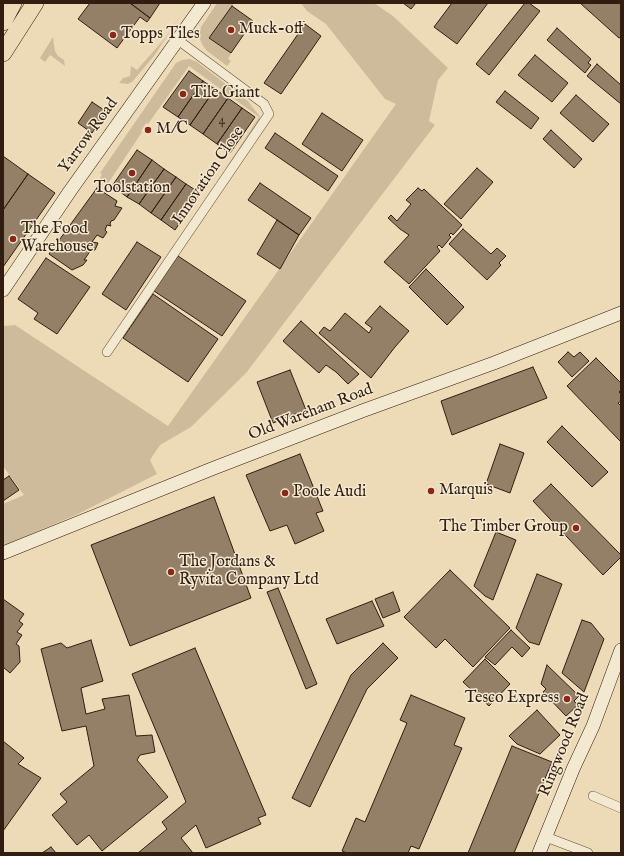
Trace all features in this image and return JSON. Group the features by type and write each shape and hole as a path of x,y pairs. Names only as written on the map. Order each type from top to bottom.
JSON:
{"highway":[{"path":"3,22 13,3"},
{"path":"3,53 35,3"}],"street":[{"name":"Yarrow Road","path":"3,290 70,191 204,3"},
{"name":"Innovation Close","path":"107,352 269,114 264,104 178,40"},
{"name":"Old Wareham Road","path":"3,557 8,551 214,468 494,363 621,313"},
{"name":"Ringwood Road","path":"539,853 573,769 593,726 620,653"},
{"path":"593,796 621,808"},
{"path":"546,837 588,853"}],"shaded area":[{"path":"217,3 234,3 209,38 231,53 228,59 231,61 227,66 206,50 199,37 201,27"},
{"path":"301,3 374,3 393,16 448,68 438,80 429,121 435,125 246,373 191,427 160,445 150,460 157,474 78,514 3,546 3,504 24,495 3,466 3,326 15,325 168,426 396,104 385,99 326,24 307,11"},
{"path":"181,15 154,56 132,82 128,84 119,83 123,78 130,76 131,66 137,70 165,38"},
{"path":"53,37 55,51 58,56 64,60 65,66 50,55 45,62 40,58"},
{"path":"190,59 197,62 248,101 260,117 258,124 229,167 226,168 259,117 189,66 148,124 146,123 141,131 142,132 107,185 99,180 102,174 100,173 176,63 182,60"}],"building":[{"name":"Topps Tiles","path":"90,3 130,3 150,18 147,22 140,17 117,48 78,19"},
{"path":"130,3 160,3 150,18"},
{"path":"403,3 416,3 411,9"},
{"path":"452,3 488,3 457,44 434,27"},
{"path":"525,3 529,3 540,11 489,75 476,64"},
{"path":"580,3 621,3 621,37 619,38"},
{"name":"Muck-off","path":"232,6 253,21 231,53 209,38"},
{"path":"305,24 321,36 281,94 264,83"},
{"path":"557,28 591,59 588,63 591,65 585,73 547,40"},
{"path":"535,55 568,83 552,102 518,75"},
{"path":"597,64 621,85 621,104 587,76"},
{"name":"Tile Giant","path":"189,71 203,81 178,117 163,107"},
{"path":"203,81 215,89 190,125 178,117"},
{"path":"215,89 228,98 203,134 190,125"},
{"path":"505,91 539,118 531,129 496,102"},
{"path":"576,95 609,124 593,142 560,113"},
{"path":"228,98 242,108 217,144 203,134"},
{"path":"92,102 107,112 92,133 78,123"},
{"path":"242,108 255,117 230,153 217,144"},
{"path":"322,113 363,140 342,171 302,144"},
{"path":"551,130 582,159 574,168 543,139"},
{"path":"275,133 338,176 328,191 265,148"},
{"name":"Toolstation","path":"137,150 152,160 127,197 112,186"},
{"path":"3,156 28,174 3,210"},
{"path":"152,160 164,169 139,204 127,197"},
{"path":"477,168 493,182 461,219 444,204"},
{"path":"164,169 176,177 151,213 139,204"},
{"name":"The Food Warehouse","path":"28,174 55,193 3,267 3,210"},
{"path":"176,177 186,184 161,220 151,213"},
{"path":"260,183 311,218 299,235 248,200"},
{"path":"186,184 200,193 175,230 161,220"},
{"path":"97,188 117,201 115,206 122,208 114,220 111,221 111,226 107,225 105,230 107,232 103,238 97,235 92,242 98,243 95,250 91,250 84,260 87,260 83,265 72,270 49,254"},
{"path":"418,188 422,191 424,189 462,225 453,235 451,233 449,235 451,237 442,248 439,245 437,247 440,251 409,284 384,262 409,235 388,218 391,215 397,221 411,204 406,200"},
{"path":"277,220 299,235 280,269 257,254"},
{"path":"463,229 491,254 497,248 506,256 499,263 501,265 487,280 449,244"},
{"path":"137,242 161,257 126,310 102,294"},
{"path":"178,256 246,301 222,336 154,291"},
{"path":"46,258 90,287 57,334 34,319 38,313 18,299"},
{"path":"426,269 464,307 447,325 409,287"},
{"path":"153,294 218,339 188,382 123,338"},
{"path":"380,306 409,331 371,378 319,333 324,327 330,331 345,313 369,333 372,328 365,323"},
{"path":"301,321 359,374 348,384 336,372 326,365 319,373 283,341"},
{"path":"568,352 574,357 580,352 589,361 572,377 558,362"},
{"path":"596,358 621,383 621,390 619,392 621,394 621,401 618,403 621,406 621,442 567,386"},
{"path":"533,367 547,398 452,435 441,401"},
{"path":"290,370 306,410 273,423 257,382"},
{"path":"562,426 608,472 592,487 547,442"},
{"path":"500,444 524,453 510,493 486,484"},
{"name":"Poole Audi","path":"300,454 323,511 316,513 324,531 295,544 287,525 270,531 246,475"},
{"path":"9,476 19,490 3,501 3,480"},
{"name":"The Timber Group","path":"551,484 621,555 621,557 603,575 533,501"},
{"name":"The Jordans & Ryvita Company Ltd","path":"214,497 251,598 130,646 91,545"},
{"path":"496,532 516,540 493,600 485,596 474,586"},
{"path":"450,570 510,628 473,667 445,639 436,648 404,617"},
{"path":"537,574 562,584 539,645 529,642 516,628"},
{"path":"278,588 317,684 306,689 267,592"},
{"path":"393,592 400,611 383,618 375,599"},
{"path":"3,599 24,614 19,621 23,624 17,632 22,635 16,644 19,646 20,662 10,673 3,667"},
{"path":"372,601 384,626 337,644 326,619"},
{"path":"582,620 591,623 604,639 584,692 562,673"},
{"path":"511,630 530,648 522,657 512,647 495,665 485,657"},
{"path":"91,640 103,681 81,688 86,714 105,709 102,699 129,695 136,736 152,735 155,752 140,755 137,760 168,797 102,851 89,835 77,845 52,815 67,802 60,794 94,766 86,726 62,731 41,649 61,643 67,648"},
{"path":"383,643 398,658 367,689 310,807 292,798 351,675"},
{"path":"195,648 266,815 258,818 261,824 206,848 196,825 181,838 193,853 138,853 167,829 162,822 186,802 132,674"},
{"path":"485,659 510,684 489,706 463,682"},
{"path":"547,665 579,696 574,701 578,705 566,716 543,692 546,689 541,684"},
{"path":"411,695 465,718 454,745 462,748 419,849 411,846 408,853 347,853 342,851 356,818 365,822 407,723 400,720"},
{"path":"537,710 560,735 540,754 517,744 509,736"},
{"path":"3,741 24,758 18,764 41,778 3,831"},
{"path":"512,746 552,762 514,853 468,853"},
{"path":"51,847 56,853 42,853"}],"place":[{"name":"Muck-off","path":"231,30"},
{"name":"Topps Tiles","path":"113,35"},
{"name":"Tile Giant","path":"183,94"},
{"name":"M/C","path":"148,130"},
{"name":"Toolstation","path":"132,173"},
{"name":"The Food Warehouse","path":"13,239"},
{"name":"Marquis","path":"431,491"},
{"name":"Poole Audi","path":"285,493"},
{"name":"The Timber Group","path":"576,528"},
{"name":"The Jordans & Ryvita Company Ltd","path":"171,572"},
{"name":"Tesco Express","path":"567,699"}]}
